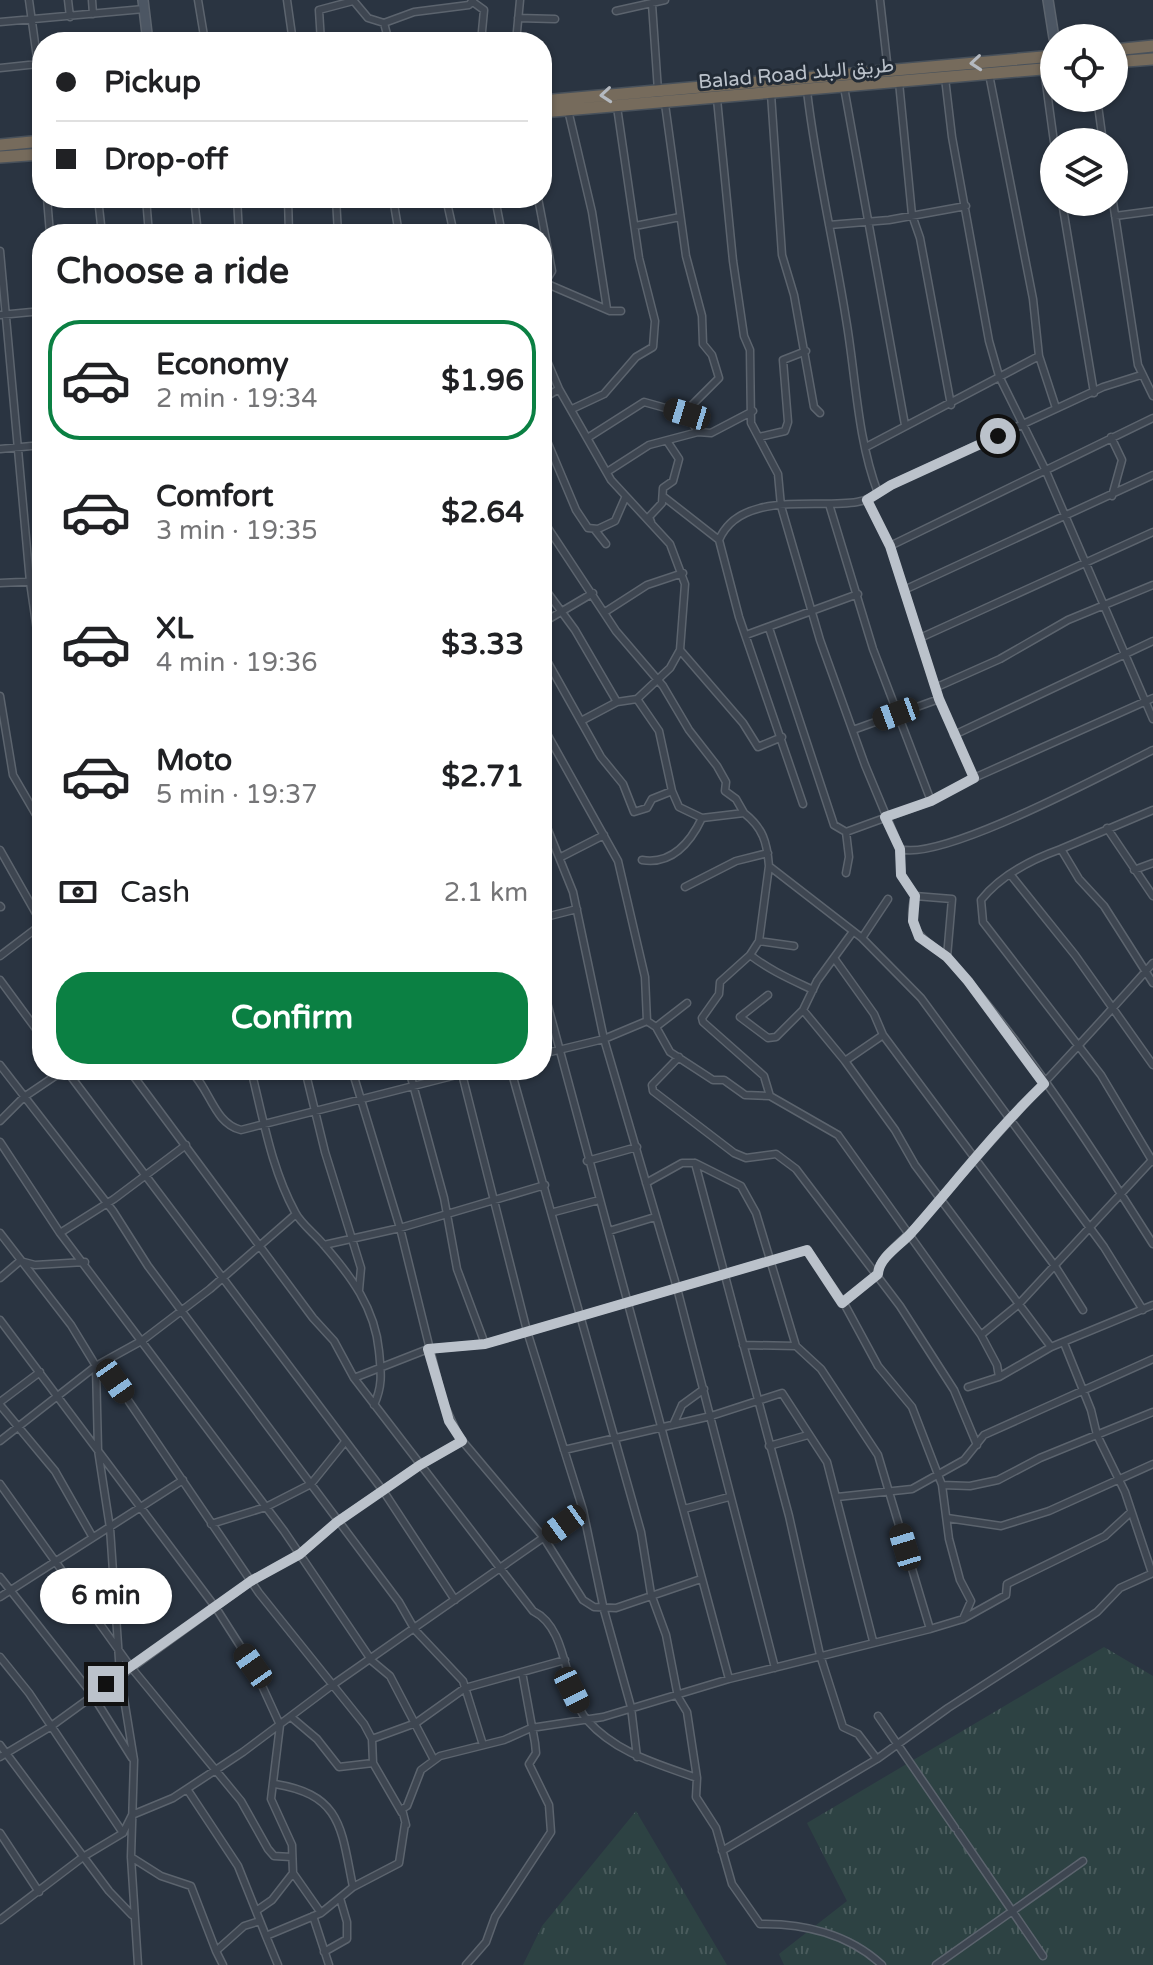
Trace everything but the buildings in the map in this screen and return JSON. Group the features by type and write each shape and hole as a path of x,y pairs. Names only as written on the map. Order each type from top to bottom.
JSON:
{"highway":[{"path":"1128,49 1153,46"},
{"name":"Balad Road طريق البلد","path":"552,100 1040,57"},
{"path":"1128,61 1153,59"},
{"name":"Balad Road طريق البلد","path":"552,111 665,104 1040,69"},
{"path":"0,145 32,142"},
{"path":"0,157 32,156"}],"street":[{"path":"29,0 34,32"},
{"path":"68,0 70,17"},
{"path":"92,0 93,14"},
{"path":"198,0 203,32"},
{"path":"287,0 292,32"},
{"path":"320,32 319,10 353,0 368,18 384,23 414,12 473,1 484,10 482,32"},
{"path":"517,32 520,0"},
{"path":"616,11 665,0"},
{"path":"880,0 888,71"},
{"path":"1048,0 1052,24"},
{"path":"0,22 70,17 144,4 147,32"},
{"path":"652,4 658,91"},
{"path":"518,18 555,19"},
{"path":"384,23 386,32"},
{"path":"0,68 32,65"},
{"path":"989,74 1033,299 1039,356 1056,408"},
{"path":"945,78 989,341 999,376 1025,424 1066,515 1153,719"},
{"path":"899,82 912,215 928,279 951,405"},
{"path":"844,87 865,222 905,425"},
{"path":"807,91 814,150 866,447 878,493"},
{"path":"771,94 782,206 782,255 806,351 814,407 820,413"},
{"path":"717,99 733,261 744,336 750,350 751,423 778,474 781,506 820,640 885,817 900,849 901,875 915,896 913,921 919,937 947,957 990,1008 1121,1193 1153,1244"},
{"path":"665,104 680,217 702,316 703,344 712,355 719,378 688,409 687,414"},
{"path":"572,409 604,394 636,357 653,347 655,321 639,258 617,107"},
{"path":"568,110 592,212 607,309"},
{"path":"829,225 966,206"},
{"path":"1128,214 1153,211"},
{"path":"1064,216 1094,393"},
{"path":"1115,216 1141,375 1153,396"},
{"path":"635,226 680,217"},
{"path":"0,251 2,315 19,447 32,596"},
{"path":"552,288 607,309 621,311"},
{"path":"2,315 32,312"},
{"path":"759,437 785,431 788,422 783,360 806,351"},
{"path":"866,447 1039,356"},
{"path":"552,373 607,472 625,498 670,544 683,573 686,596 680,650 670,668 637,699 627,703 617,702 583,720"},
{"path":"803,804 746,635 719,540 722,531 752,511 867,500 1056,408 1118,381 1141,375"},
{"path":"552,393 559,389"},
{"path":"589,437 644,402 659,403 687,414 698,432"},
{"path":"607,472 649,445 698,432 711,433 753,411"},
{"path":"890,546 1153,418"},
{"path":"1111,437 1122,460 1112,496"},
{"path":"651,522 649,517 664,497 663,488 673,481 679,459 667,441"},
{"path":"0,449 32,446"},
{"path":"552,453 576,510 588,528 595,530 606,544"},
{"path":"904,590 1153,475"},
{"path":"664,497 719,540"},
{"path":"595,530 618,519 618,509 625,498"},
{"path":"867,500 890,546 939,699 974,778"},
{"path":"829,504 896,714 931,801"},
{"path":"920,638 1153,532"},
{"path":"552,534 630,649 657,679 723,775 725,791 759,826 769,866 760,910 759,941 750,955 720,982 719,994 702,1020 713,1034 764,1076 770,1096"},
{"path":"605,612 647,585 683,573"},
{"path":"0,583 30,582"},
{"path":"937,687 1000,659 1068,620 1153,585"},
{"path":"552,617 593,593"},
{"path":"746,635 858,594"},
{"path":"552,598 617,702"},
{"path":"769,628 834,825 846,832"},
{"path":"954,735 1153,641"},
{"path":"680,650 743,723 758,747 782,737"},
{"path":"552,669 601,757 623,784 634,812 647,808 652,799 661,793 672,791"},
{"path":"0,696 13,775 32,808"},
{"path":"846,832 931,801 974,778 1153,698"},
{"path":"637,699 659,731 672,791 684,811 702,818 744,813"},
{"path":"853,730 939,699"},
{"path":"552,743 621,871 645,977 647,1021"},
{"path":"900,849 917,851 971,835 1153,750"},
{"path":"0,762 11,760"},
{"path":"981,1335 1019,1304 1153,1160 1101,1075 983,922 981,900 1010,874 1153,810"},
{"path":"642,860 655,862 672,857 693,835 702,818"},
{"path":"1107,828 1153,896"},
{"path":"846,832 849,857 846,873"},
{"path":"561,857 604,835"},
{"path":"552,837 577,909 604,1039 677,1288 775,1668"},
{"path":"1061,849 1079,879 1104,906 1153,983"},
{"path":"0,850 32,906"},
{"path":"685,887 736,861 768,853"},
{"path":"1134,870 1153,863"},
{"path":"769,866 862,938 921,998 1089,1228 1143,1310"},
{"path":"1010,874 1075,955 1153,1065"},
{"path":"915,896 952,899 947,957"},
{"path":"862,938 888,899"},
{"path":"552,915 577,909"},
{"path":"0,956 32,932"},
{"path":"768,995 740,1017 768,1038 776,1037 803,1010 852,933"},
{"path":"759,941 794,946"},
{"path":"750,955 768,970 784,973 794,982 813,990"},
{"path":"834,958 874,1014 883,1035 1055,1266 1083,1310"},
{"path":"842,1303 878,1274 879,1264 910,1235 939,1197 1009,1118 1079,1048 1153,963"},
{"path":"0,980 32,1023"},
{"path":"656,1027 687,1003"},
{"path":"803,1010 845,1061 939,1197 1051,1347"},
{"path":"647,1021 656,1027 668,1048 713,1080 734,1085 745,1095 770,1096 838,1135 981,1335 997,1365 999,1377"},
{"path":"552,1052 604,1039 647,1021"},
{"path":"552,1025 729,1679"},
{"path":"845,1061 883,1035"},
{"path":"679,1057 652,1085 662,1101 698,1123 734,1153 746,1158 776,1154 786,1160 878,1274 944,1371 970,1423 977,1445"},
{"path":"0,1065 106,1203 148,1266 399,1602 415,1630 452,1667 465,1688 483,1745"},
{"path":"0,1121 24,1097 50,1080"},
{"path":"73,1080 384,1492 455,1600"},
{"path":"137,1080 313,1318 334,1341 354,1378 374,1405 533,1611 542,1616 565,1660 572,1690 587,1720 637,1757 697,1778"},
{"path":"201,1080 219,1116 236,1130 315,1114 431,1080"},
{"path":"253,1080 276,1168 296,1214 359,1290 377,1327 382,1387 374,1405"},
{"path":"307,1080 361,1268 359,1290"},
{"path":"355,1080 400,1228 429,1335 428,1349 449,1421 462,1441 544,1538 583,1600 604,1610 701,1579"},
{"path":"412,1080 447,1213 457,1269 485,1344"},
{"path":"463,1080 527,1331 583,1510 604,1610 631,1707 637,1757"},
{"path":"514,1080 554,1212 579,1314 641,1532 651,1594 666,1635 678,1697 687,1712 697,1778 696,1797 716,1828 732,1884 760,1924 781,1923 829,1933 870,1954 882,1965"},
{"path":"0,1142 60,1233 85,1262 266,1507 372,1661 390,1676 434,1760"},
{"path":"60,1233 186,1145"},
{"path":"587,1161 637,1147"},
{"path":"646,1183 682,1163 695,1163 741,1186 756,1213 796,1346 821,1369 872,1441 930,1629"},
{"path":"695,1163 794,1535 820,1655 843,1727 858,1734 877,1759"},
{"path":"324,1245 400,1228 545,1185"},
{"path":"554,1212 599,1200"},
{"path":"0,1441 96,1366 143,1340 262,1246 296,1214"},
{"path":"609,1231 655,1217"},
{"path":"0,1233 71,1325 96,1366 115,1381 251,1581 372,1739 373,1763 399,1803 406,1825"},
{"path":"354,1378 428,1349 485,1344 579,1314 771,1263 807,1250 878,1366 912,1407 942,1485 960,1580 971,1601 963,1619"},
{"path":"20,1261 35,1265 85,1262"},
{"path":"0,1278 20,1261"},
{"path":"968,1387 999,1377 1051,1347 1153,1305"},
{"path":"0,1320 216,1608 253,1666 280,1725 271,1799 292,1845 293,1873 321,1913"},
{"path":"722,1851 877,1759 1097,1612 1120,1588 1153,1573 1118,1478 1097,1435 1064,1343"},
{"path":"743,1345 796,1346"},
{"path":"837,1497 912,1489 964,1460 984,1435 1082,1388 1153,1359"},
{"path":"96,1366 98,1450 110,1528 120,1674 134,1760 132,1915 138,1965"},
{"path":"40,1372 0,1404 55,1471 92,1536"},
{"path":"674,1423 682,1405 704,1389"},
{"path":"564,1450 711,1416 782,1393 827,1462 873,1641"},
{"path":"942,1485 970,1486 998,1480 1153,1412"},
{"path":"769,1446 808,1435"},
{"path":"3,1755 50,1727 251,1581 300,1554 337,1522 420,1465 462,1441"},
{"path":"211,1524 266,1507 311,1484 344,1443"},
{"path":"947,1518 1001,1526 1049,1511 1153,1464"},
{"path":"0,1597 183,1480"},
{"path":"0,1484 130,1666 241,1801 268,1849 274,1856 291,1857"},
{"path":"684,1509 729,1497"},
{"path":"0,1919 83,1857 123,1833 132,1815 187,1789 583,1510"},
{"path":"266,1936 321,1913 353,1887 399,1863 406,1825 402,1809 407,1806 421,1770 434,1760 531,1728 587,1720 678,1697 729,1679 963,1619 1006,1595 1007,1584 1105,1536 1130,1513"},
{"path":"0,1577 92,1694 134,1760"},
{"path":"0,1657 123,1833"},
{"path":"372,1739 416,1723 465,1688 565,1660"},
{"path":"466,1965 486,1942 495,1917 551,1832 549,1805 529,1764 536,1753 522,1672"},
{"path":"878,1716 1043,1956"},
{"path":"291,1717 317,1739 339,1767 373,1763"},
{"path":"0,1745 3,1755 132,1915"},
{"path":"275,1784 304,1788 328,1806 338,1824 353,1887"},
{"path":"187,1789 238,1866 278,1965"},
{"path":"0,1833 39,1892"},
{"path":"131,1857 161,1876 191,1886 223,1965"},
{"path":"936,1965 1083,1861"},
{"path":"256,1911 272,1900 293,1873"},
{"path":"324,1952 347,1939 347,1922 340,1898"},
{"path":"313,1916 329,1965"},
{"path":"216,1951 238,1930 260,1921"}],"green space":[{"path":"1104,1647 1153,1676 1153,1965 784,1965 779,1954 847,1901 807,1823"},
{"path":"636,1811 727,1965 523,1965 542,1926"}],"route":[{"path":"106,1684 251,1581 300,1554 337,1522 420,1465 462,1441 449,1421 428,1349 485,1344 579,1314 771,1263 807,1250 815,1257 842,1303 878,1274 879,1264 910,1235 939,1197 1009,1118 1044,1084 968,981 947,957 919,937 913,921 915,896 901,875 900,849 885,817 931,801 974,778 939,699 890,546 867,500 891,485 998,436"}]}
